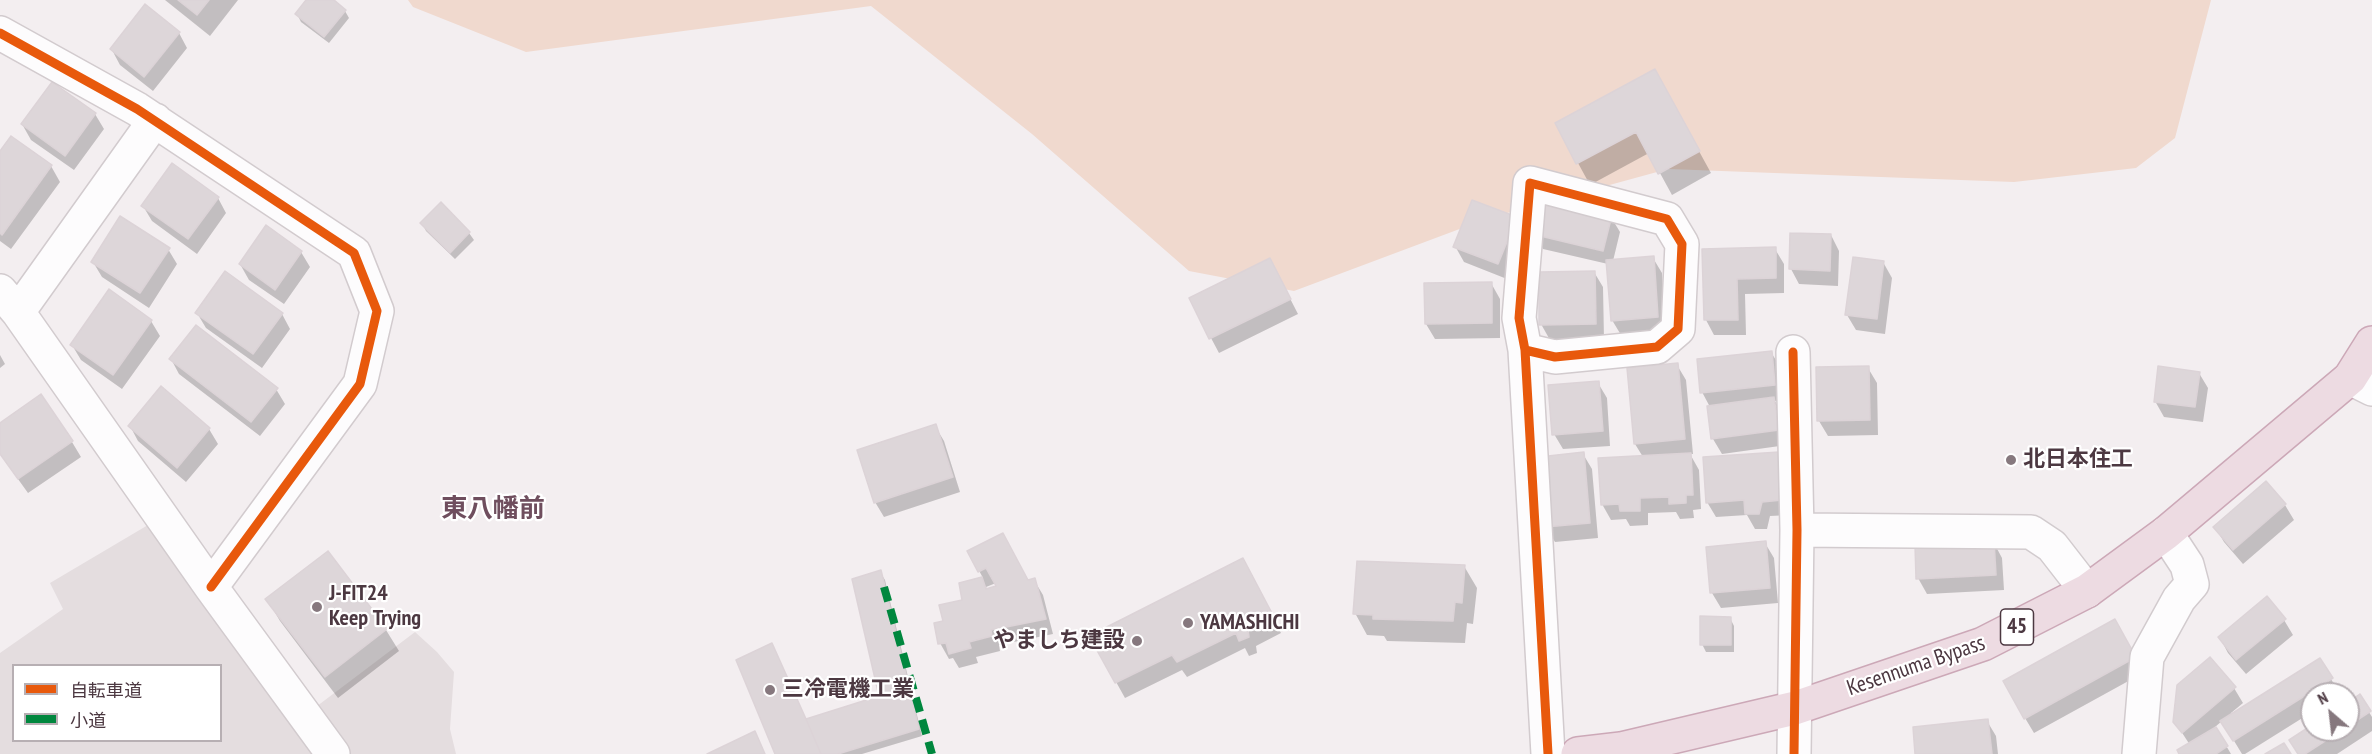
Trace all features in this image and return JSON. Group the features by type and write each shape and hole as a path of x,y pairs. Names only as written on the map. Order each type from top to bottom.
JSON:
{"highway":[{"name":"Kesennuma Bypass","path":"1578,754 1621,748 1795,708 1983,644 2087,591 2361,383 2372,343"}],"street":[{"path":"0,33 155,120 354,253 377,311 360,384 212,586"},
{"path":"155,120 9,301 333,754"},
{"path":"1525,350 1555,357 1657,347 1678,329 1682,244 1667,219 1530,183 1519,318 1525,350 1548,754"},
{"path":"1793,352 1797,530 1794,754"},
{"path":"1797,530 2031,532 2052,546 2087,591"},
{"path":"2139,754 2147,657 2179,599 2192,584 2187,566 2166,533"}],"shaded area":[{"path":"408,0 2211,0 2175,138 2136,168 2014,182 1668,169 1489,218 1294,291 1189,271 1032,134 871,6 526,52 413,7"},
{"path":"148,525 223,616 292,725 415,632 454,672 450,729 456,754 0,754 0,653 63,609 50,583"}],"building":[{"path":"178,0 209,0 197,15"},
{"path":"306,0 334,0 346,10 324,37 295,14"},
{"path":"145,4 180,32 144,77 110,49"},
{"path":"1655,69 1700,151 1658,174 1636,132 1576,164 1555,123"},
{"path":"52,82 96,113 65,156 21,124"},
{"path":"11,136 52,165 2,235 0,233 0,151"},
{"path":"172,163 219,197 188,239 141,206"},
{"path":"1541,199 1612,215 1603,251 1532,234"},
{"path":"1472,200 1517,217 1498,264 1453,247"},
{"path":"441,202 470,232 450,253 420,223"},
{"path":"120,216 170,248 140,293 91,262"},
{"path":"266,225 302,251 275,290 239,264"},
{"path":"1790,233 1831,234 1830,271 1789,269"},
{"path":"1776,247 1776,278 1737,279 1738,320 1704,320 1702,249"},
{"path":"1654,256 1658,317 1611,321 1606,260"},
{"path":"1853,257 1884,261 1877,319 1845,315"},
{"path":"1270,258 1291,299 1209,339 1189,298"},
{"path":"225,271 283,313 253,354 195,313"},
{"path":"1595,271 1596,324 1539,325 1539,272"},
{"path":"1492,282 1492,323 1425,324 1424,283"},
{"path":"109,289 152,320 113,375 70,345"},
{"path":"196,325 278,388 251,422 169,359"},
{"path":"1772,351 1775,385 1700,393 1697,359"},
{"path":"1678,363 1685,439 1634,444 1627,368"},
{"path":"1869,366 1870,420 1817,421 1816,367"},
{"path":"2158,366 2200,372 2195,407 2154,402"},
{"path":"1599,381 1603,431 1552,435 1548,385"},
{"path":"161,386 210,428 177,468 128,426"},
{"path":"41,394 73,441 18,479 0,454 0,423"},
{"path":"1774,397 1779,430 1711,439 1707,406"},
{"path":"936,424 953,477 874,503 857,450"},
{"path":"1584,452 1590,523 1545,527 1539,457"},
{"path":"1779,452 1782,500 1762,502 1759,514 1745,514 1744,500 1706,503 1703,457"},
{"path":"1691,453 1693,495 1686,495 1686,503 1669,504 1669,497 1640,498 1640,511 1620,511 1619,504 1601,505 1598,458"},
{"path":"2266,481 2286,504 2233,550 2213,527"},
{"path":"1003,533 1028,580 1035,578 1046,619 991,630 992,636 969,642 971,648 949,654 946,643 938,644 934,623 943,621 939,605 962,600 959,583 982,577 986,589 996,586 986,568 978,572 967,551"},
{"path":"1766,541 1770,588 1710,593 1706,547"},
{"path":"1994,541 1996,575 1916,579 1915,545"},
{"path":"328,551 387,629 325,677 265,599"},
{"name":"YAMASHICHI","path":"1243,558 1274,617 1248,630 1249,637 1239,641 1236,633 1177,662 1172,655 1115,683 1089,636"},
{"path":"1357,561 1465,565 1462,603 1455,602 1453,621 1373,619 1373,615 1353,614"},
{"path":"881,570 919,729 838,754 821,754 806,719 879,696 852,579"},
{"path":"2267,596 2286,619 2236,660 2218,637"},
{"path":"1700,616 1731,617 1731,645 1700,645"},
{"path":"2115,619 2136,657 2024,719 2003,681"},
{"name":"三冷電機工業","path":"772,643 821,754 775,754 736,660"},
{"path":"2210,657 2236,687 2182,733 2173,722 2177,685"},
{"path":"2320,658 2333,678 2327,682 2300,682 2300,699 2233,741 2220,721"},
{"path":"2360,694 2371,711 2360,718"},
{"path":"1988,719 1992,754 1915,754 1913,727"},
{"path":"2216,727 2228,746 2216,754 2179,754 2177,750"},
{"path":"755,731 765,754 707,754"},
{"path":"2300,733 2300,742 2324,742 2305,754 2298,754 2289,740"},
{"path":"2284,743 2291,754 2265,754"}],"marked path":[{"path":"884,587 932,754"}],"cycle path":[{"path":"0,33 137,109 354,253 377,311 360,384 211,587"},
{"path":"1525,350 1555,357 1657,347 1678,329 1682,244 1667,219 1530,183 1519,318 1525,350 1548,754"},
{"path":"1793,352 1797,530 1794,754"}],"place":[{"name":"北日本住工","path":"2011,460"},
{"name":"J-FIT24 Keep Trying","path":"317,607"},
{"name":"YAMASHICHI","path":"1188,623"},
{"name":"やましち建設","path":"1137,641"},
{"name":"三冷電機工業","path":"770,690"}],"district":[{"name":"東八幡前","path":"493,510"}]}
